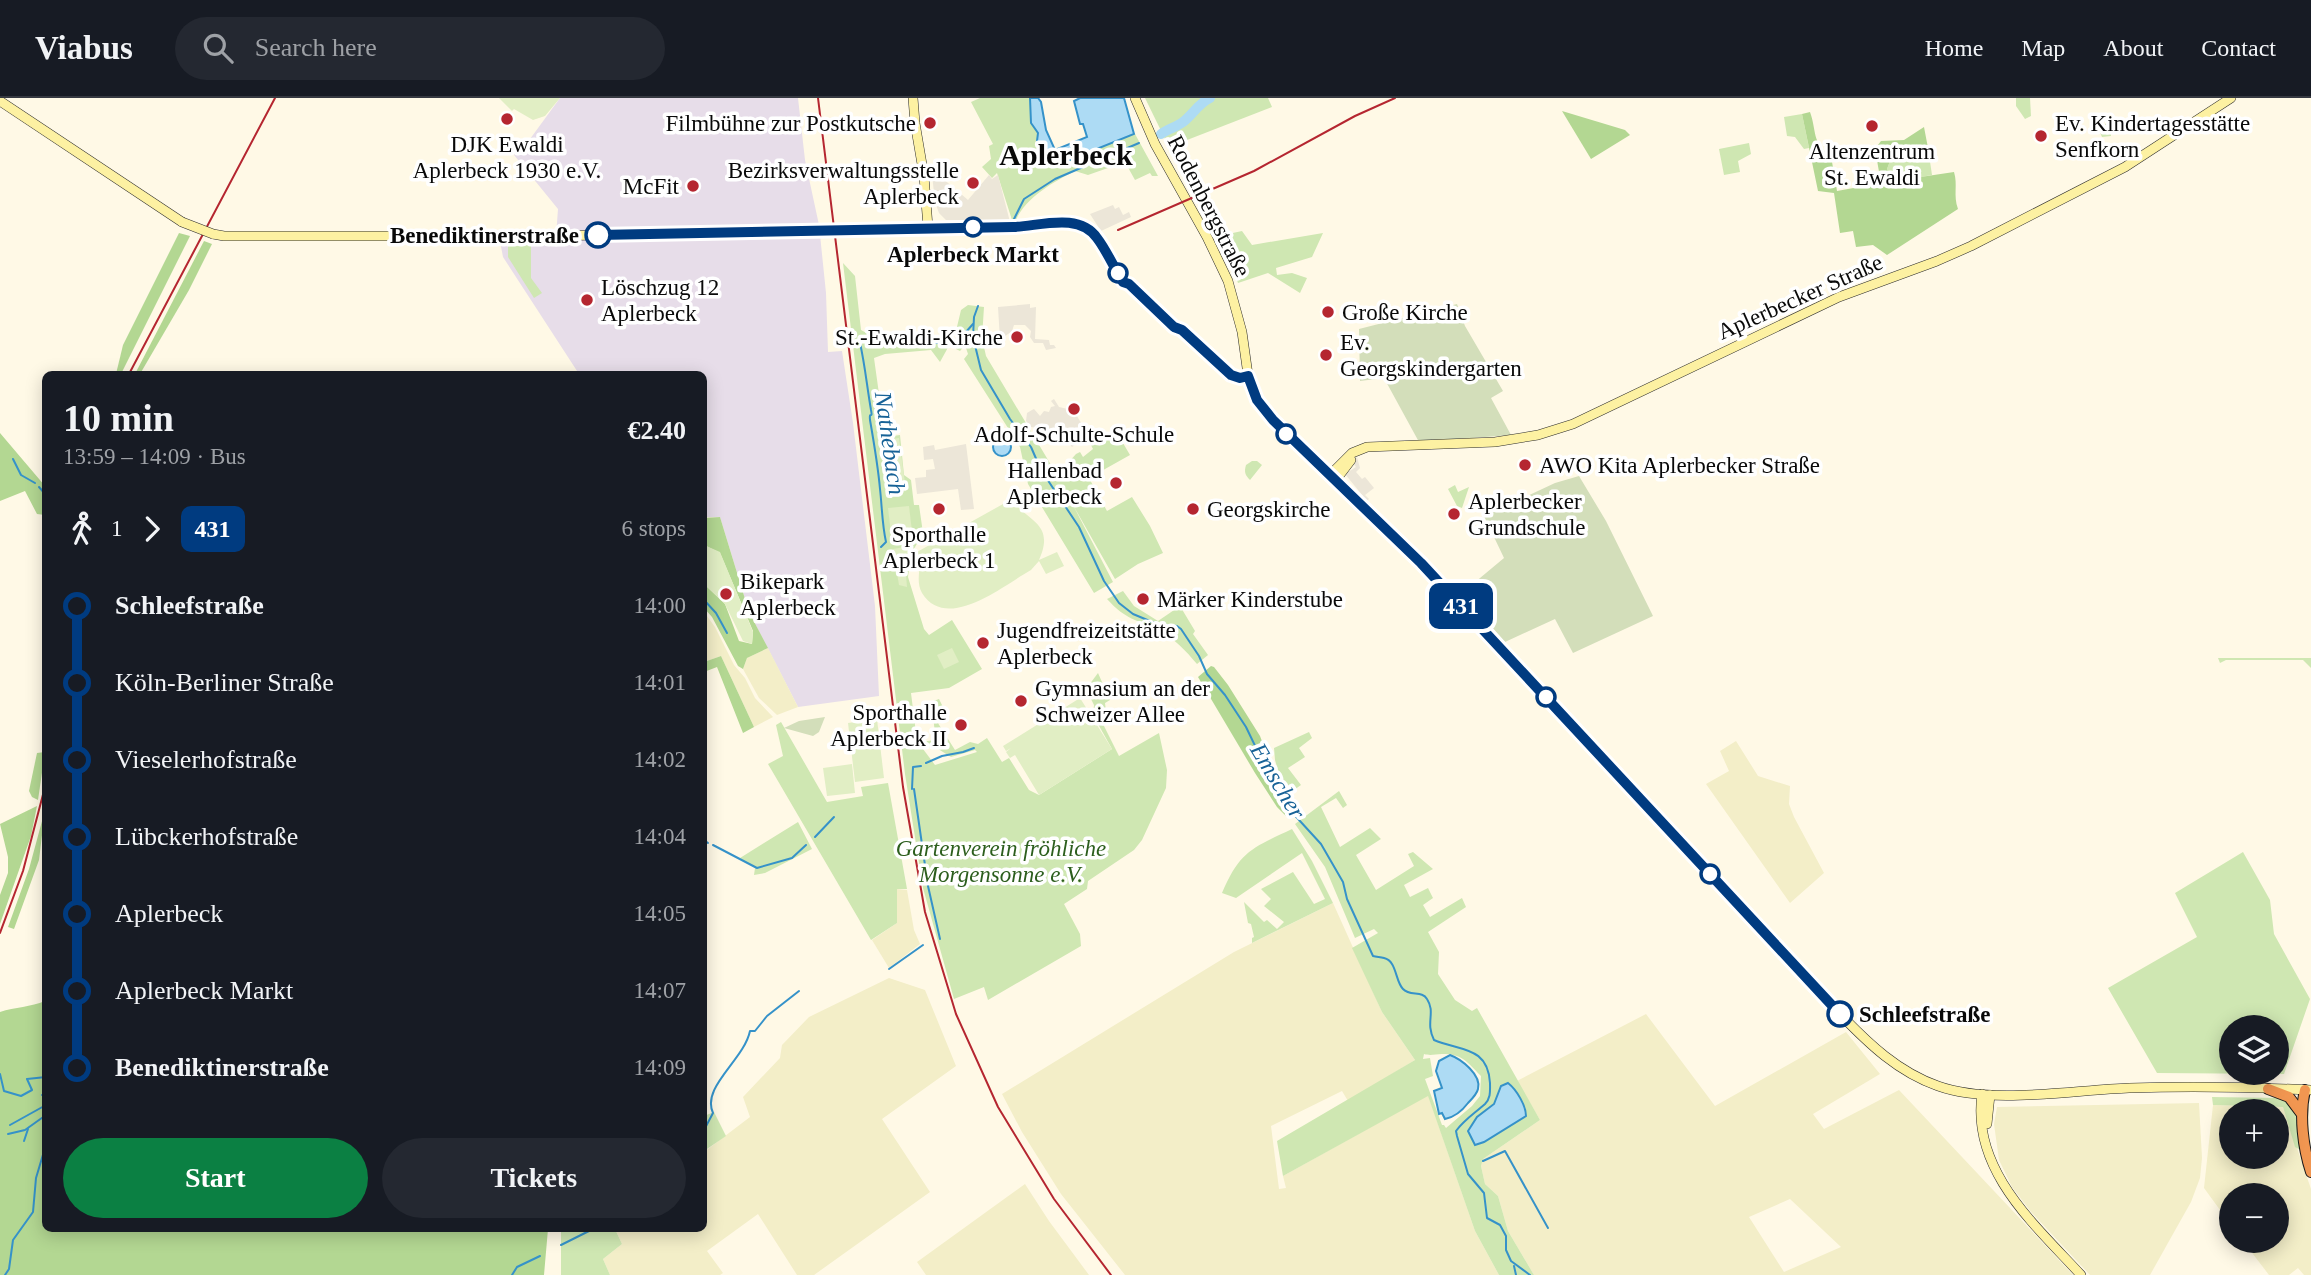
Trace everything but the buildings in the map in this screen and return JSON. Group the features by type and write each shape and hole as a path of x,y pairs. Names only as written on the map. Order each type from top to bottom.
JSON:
{"highway":[{"path":"2268,1088 2293,1101 2302,1115"},
{"path":"2308,1090 2302,1115 2311,1172"},
{"path":"2311,1128 2311,1141"}],"main road":[{"path":"0,101 182,222 213,234 542,236 928,227 914,98"},
{"name":"Rodenbergstraße","path":"1135,98 1155,144 1224,272 1236,306 1248,376 1252,390 1262,407 1434,578 1869,1043 1895,1064 1929,1082 1951,1089 1986,1094 2130,1088 2308,1090"},
{"name":"Aplerbecker Straße","path":"1332,478 1359,450 1378,446 1454,446 1495,442 1538,435 1572,424 1839,297 1937,261 1979,242 2125,167 2231,98"},
{"path":"1986,1094 1981,1104 1984,1136 2005,1187 2015,1202 2081,1275"}],"shaded area":[{"path":"560,98 798,98 805,160 819,225 826,293 828,352 842,351 853,423 875,606 879,696 798,707 749,612 720,517 707,517 707,371 577,371 503,257 499,236 556,236 558,209 514,155 530,139"},
{"path":"934,164 941,177 968,200 989,175 992,179 998,175 1010,222 946,220 939,213 935,202 931,165"},
{"path":"1113,205 1115,209 1119,207 1123,215 1129,212 1131,217 1101,231 1090,214"},
{"path":"1030,304 1030,308 1036,307 1035,339 1049,340 1050,345 1056,348 1046,350 1043,343 1034,343 1030,337 1031,331 1025,325 1014,325 1012,331 1000,340 998,307"},
{"path":"1054,399 1059,407 1072,410 1080,405 1081,408 1075,413 1088,434 1072,447 1057,429 1050,433 1048,429 1040,434 1038,428 1031,427 1026,421 1027,413 1034,409 1040,416 1044,411 1049,412 1051,407 1055,406 1051,401"},
{"path":"966,444 974,509 961,510 958,489 917,494 915,478 926,477 926,470 935,469 933,459 924,460 923,447 934,445 935,450"},
{"path":"1357,457 1360,468 1356,472 1362,479 1365,477 1374,488 1365,495 1369,499 1364,503 1360,499 1363,496 1345,474 1356,467 1353,463"},
{"path":"707,616 755,698 773,717 754,727 721,656 707,661"},
{"path":"768,648 798,707 777,715 759,698 743,669 747,658"},
{"path":"1736,741 1758,776 1790,786 1789,804 1794,817 1824,873 1790,903 1706,784 1729,771 1720,751"},
{"path":"897,889 907,890 914,930 920,944 889,968 872,940 897,923"},
{"path":"1333,903 1382,1012 1415,1060 1348,1101 1342,1091 1271,1126 1279,1189 1286,1188 1283,1176 1428,1095 1475,1231 1499,1275 1125,1275 1061,1194 1002,1094 1234,952"},
{"path":"889,978 925,990 956,1066 882,1119 930,1192 814,1275 797,1275 758,1214 707,1251 723,1273 720,1275 610,1275 603,1259 622,1244 616,1232 707,1232 707,1150 750,1117 743,1097 780,1058 782,1045 809,1017"},
{"path":"1646,1014 1715,1106 1846,1032 1880,1074 1813,1114 1824,1129 1899,1090 2073,1275 1534,1275 1508,1231 1498,1196 1485,1184 1481,1166 1483,1159 1540,1120 1517,1081","holes":["1790,1199 1841,1247 1784,1272 1749,1217"]},
{"path":"2199,1103 2202,1158 2200,1178 2191,1202 2150,1275 2090,1275 2031,1212 2012,1187 1999,1160 1994,1124 1997,1107"},
{"path":"2213,1105 2219,1105 2219,1169 2289,1169 2289,1125 2311,1189 2311,1275 2304,1275 2298,1268 2289,1275 2269,1275 2252,1253 2289,1253 2289,1183 2219,1183 2219,1209 2204,1188"},
{"path":"1025,1184 1089,1275 926,1275 917,1262"}],"green space":[{"path":"499,98 560,98 545,116 533,120 514,109 512,111"},
{"path":"980,98 1030,98 1031,123 1038,133 1037,141 1057,165 1135,134 1158,176 1152,176 1150,173 1135,180 1125,162 1088,175 1075,171 1042,191 1027,204 1016,220 1012,220 997,173 992,178 982,167 991,159 989,146 993,144 971,102"},
{"path":"1145,98 1268,98 1272,107 1169,147"},
{"path":"2016,98 2030,98 2031,116 2025,119 2016,106"},
{"path":"1562,111 1625,130 1630,135 1591,159"},
{"path":"1810,112 1817,141 1831,156 1837,191 1881,183 1875,149 1881,141 1904,140 1924,127 1928,148 1893,153 1887,169 1887,182 1954,172 1958,209 1887,255 1873,245 1856,247 1853,231 1840,233 1834,193 1818,191 1802,114"},
{"path":"1802,114 1809,148 1804,149 1795,137 1787,136 1784,117"},
{"path":"2115,122 2117,132 2102,137 2098,128 2100,125"},
{"path":"1749,143 1751,154 1738,161 1740,172 1724,175 1719,149"},
{"path":"1928,148 1932,175 1887,183 1887,169 1893,153"},
{"path":"1242,231 1252,245 1323,233 1312,257 1276,268 1277,275 1292,273 1307,278 1300,293 1268,273 1238,283 1219,236"},
{"path":"179,233 190,236 122,371 117,371 123,345"},
{"path":"204,241 212,244 189,290 142,371 137,371"},
{"path":"531,244 531,278 542,293 534,298 508,257 508,245"},
{"name":"Gartenverein fröhliche Morgensonne e.V.","path":"843,263 855,276 861,330 872,336 951,342 940,362 931,350 885,354 874,358 885,437 900,435 904,475 911,480 914,505 919,505 923,533 911,554 908,577 924,629 929,635 952,620 982,669 949,688 911,693 917,741 935,765 977,752 975,750 951,757 935,747 924,748 919,742 936,740 931,702 939,699 946,713 936,720 955,750 970,742 978,744 987,738 1002,762 1009,758 1029,790 1039,795 1112,749 1093,715 1094,705 1086,689 1098,673 1110,700 1105,703 1106,711 1099,716 1119,756 1159,733 1167,770 1166,788 1142,840 1134,850 1088,881 1087,889 1064,904 1080,934 1081,946 988,1000 984,987 954,999 923,888 905,774"},
{"path":"1457,304 1465,326 1503,391 1491,398 1511,435 1419,442 1384,378 1360,381 1359,329"},
{"path":"968,305 984,307 982,338 986,356 1057,475 1076,454 1080,452 1083,457 1093,449 1090,443 1093,440 1104,436 1120,438 1130,455 1089,478 1107,511 1132,497 1163,553 1138,564 1115,579 1073,505 1113,582 1094,593 1028,484 1020,447 964,359 968,354 965,345 960,351 956,349 956,331 961,310"},
{"path":"0,433 42,482 42,515 37,514 25,491 0,501"},
{"path":"899,438 906,491 891,493 884,440"},
{"path":"1252,461 1262,465 1250,480 1245,470 1246,465"},
{"path":"1579,476 1606,521 1653,616 1573,653 1555,619 1505,642 1462,593 1504,558 1484,516 1555,483"},
{"path":"1455,485 1458,492 1469,487 1462,508 1457,506 1448,489"},
{"path":"1012,499 1042,530 1044,538 1039,560 1057,552 1064,566 1046,574 1039,561 1031,570 976,602 946,608 933,604 920,588 920,561 917,552"},
{"path":"909,506 913,540 892,542 888,508"},
{"path":"720,517 749,612 768,648 747,658 743,669 738,666 707,611 707,587 725,604 739,641 752,644 753,631 720,553 707,546 707,518"},
{"name":"Bikepark Aplerbeck","path":"707,546 720,552 753,632 752,644 743,641 725,604 707,587"},
{"path":"910,546 907,587 899,585 893,549"},
{"path":"1123,591 1134,606 1158,621 1180,606 1195,631 1193,634 1208,655 1197,664 1170,637 1120,611 1107,599"},
{"path":"952,648 959,662 944,669 937,655"},
{"path":"721,656 754,727 743,733 717,667 707,671 707,661"},
{"path":"2218,658 2311,658 2311,668 2303,660 2226,660 2220,663"},
{"path":"1211,666 1228,685 1260,736 1275,775 1300,810 1288,818 1277,807 1255,773 1198,677"},
{"path":"1080,698 1112,749 1039,795 1015,755 1010,758 1006,752 1011,748 1006,751 1003,746"},
{"path":"825,717 819,732 813,736 784,728 799,721"},
{"path":"877,719 884,778 855,782 848,723"},
{"path":"781,722 827,802 863,796 861,787 888,783 907,889 897,889 897,923 871,940 768,764 783,756 776,725"},
{"path":"1309,732 1312,738 1299,748 1305,757 1288,768 1301,785 1291,792 1280,777 1274,748"},
{"path":"42,752 38,800 32,797 29,791 37,753"},
{"path":"852,764 855,793 827,796 823,768"},
{"path":"1339,791 1347,805 1343,808 1336,798 1321,807 1340,847 1370,828 1381,839 1356,855 1376,890 1414,866 1408,854 1413,852 1433,869 1404,885 1410,897 1428,888 1433,898 1423,905 1430,917 1462,898 1466,907 1428,932 1439,952 1438,974 1455,1000 1472,1011 1477,1008 1540,1120 1483,1159 1481,1166 1485,1184 1498,1196 1508,1231 1534,1275 1499,1275 1475,1231 1428,1096 1283,1176 1277,1141 1415,1060 1382,1012 1352,948 1378,933 1374,929 1355,938 1325,867 1295,824","holes":["1424,1054 1449,1054 1460,1057 1481,1076 1480,1096 1446,1128 1442,1125 1425,1079 1433,1076 1430,1058 1423,1059"]},
{"path":"37,806 31,836 0,924 0,895 8,873 8,857 0,824"},
{"path":"42,821 39,860 14,929 8,927 29,869"},
{"path":"798,822 812,849 765,873 754,875 755,868 740,858"},
{"path":"1292,829 1333,903 1252,943 1254,937 1244,902 1264,922 1267,920 1277,929 1284,922 1264,906 1271,899 1261,889 1293,872 1314,904 1325,899 1302,853 1236,898 1222,893 1235,868 1249,852"},
{"path":"2243,852 2270,900 2274,934 2310,999 2289,1060 2289,1015 2219,1015 2219,1073 2157,1073 2108,988 2197,937 2175,893"},
{"path":"42,1002 42,1232 548,1232 544,1275 0,1275 0,1012"},
{"path":"2212,1097 2284,1099 2219,1099 2219,1105 2213,1105"},
{"path":"2289,1102 2297,1114 2302,1151 2295,1147 2289,1127"},
{"path":"714,1112 726,1136 707,1149 707,1115"},
{"path":"561,1232 616,1232 622,1244 603,1259 610,1275 561,1275"}],"water":[{"path":"1030,98 1038,98 1041,102 1046,130 1055,150 1087,137 1083,124 1080,124 1074,101 1080,98 1124,98 1134,134 1057,165 1037,141 1038,133 1031,123"},
{"path":"1002,438 1008,441 1011,447 1008,453 1002,456 996,453 993,447 996,441"},
{"path":"1450,1055 1474,1073 1478,1089 1461,1111 1445,1119 1442,1113 1439,1114 1434,1091 1442,1088 1436,1071 1439,1061"},
{"path":"1508,1083 1520,1098 1526,1116 1475,1145 1468,1131 1477,1117 1494,1104 1501,1086"}],"waterway":[{"name":"Emscher","path":"1161,134 1183,122 1210,98"},
{"name":"Emscher","path":"1014,219 1024,199 1055,179 1139,143"},
{"name":"Emscher","path":"978,306 974,317 973,337 981,370 1079,527 1104,581 1119,603 1133,614 1157,624 1177,626 1181,629 1207,674 1246,727 1274,785 1289,809 1321,844 1343,882 1347,899 1373,956 1384,958 1391,963 1400,985 1406,991 1425,996 1430,1004 1430,1028 1434,1040 1471,1052 1484,1062 1488,1071 1490,1094 1485,1104 1459,1127 1457,1136 1468,1174 1484,1193 1487,1218 1500,1225 1506,1236 1506,1250 1511,1261 1530,1275"},
{"name":"Nathebach","path":"873,338 952,343 958,341 973,324"},
{"name":"Nathebach","path":"860,343 886,542 881,547"},
{"path":"13,459 21,475 35,483"},
{"path":"39,487 42,490"},
{"name":"Nathebach","path":"707,603 727,633"},
{"path":"926,763 974,748"},
{"path":"912,789 913,767 921,766"},
{"path":"914,789 928,886 940,939"},
{"path":"815,837 834,817"},
{"path":"713,845 757,868 792,858 806,845"},
{"path":"889,969 923,945"},
{"path":"707,1124 713,1113 713,1093 746,1042 750,1031 755,1031 767,1016 799,991"},
{"path":"0,1074 4,1091 21,1096 32,1090 27,1079 42,1077"},
{"path":"10,1125 42,1107"},
{"path":"8,1134 25,1130 42,1118"},
{"path":"24,1141 28,1129"},
{"path":"1483,1161 1505,1151 1548,1228"},
{"path":"5,1275 9,1269 13,1240 33,1212 36,1178 42,1158"},
{"path":"561,1245 587,1232"},
{"path":"512,1275 517,1267 540,1256"},
{"path":"1514,1266 1516,1275"}],"tram line":[{"path":"1118,230 1254,171 1355,116 1395,98"}],"railway":[{"path":"131,371 275,98"},
{"path":"818,98 903,787 925,912 956,1014 998,1107 1054,1199 1111,1275"},
{"path":"0,933 23,871 42,798"}],"bus line":[{"name":"431","path":"598,235 1013,227 1066,222 1084,226 1096,236 1123,282 1135,289 1174,327 1182,330 1231,375 1237,378 1248,376 1257,400 1273,420 1421,563 1840,1014"}],"place":[{"name":"DJK Ewaldi Aplerbeck 1930 e.V.","path":"507,119"},
{"name":"Filmbühne zur Postkutsche","path":"930,123"},
{"name":"Altenzentrum St. Ewaldi","path":"1872,126"},
{"name":"Ev. Kindertagesstätte Senfkorn","path":"2041,136"},
{"name":"Bezirksverwaltungsstelle Aplerbeck","path":"973,183"},
{"name":"McFit","path":"693,186"},
{"name":"Aplerbeck Markt","path":"973,227"},
{"name":"Benediktinerstraße","path":"598,235"},
{"name":"Löschzug 12 Aplerbeck","path":"587,300"},
{"name":"Große Kirche","path":"1328,312"},
{"name":"St.-Ewaldi-Kirche","path":"1017,337"},
{"name":"Ev. Georgskindergarten","path":"1326,355"},
{"name":"Adolf-Schulte-Schule","path":"1074,409"},
{"name":"AWO Kita Aplerbecker Straße","path":"1525,465"},
{"name":"Hallenbad Aplerbeck","path":"1116,483"},
{"name":"Sporthalle Aplerbeck 1","path":"939,509"},
{"name":"Georgskirche","path":"1193,509"},
{"name":"Aplerbecker Grundschule","path":"1454,514"},
{"name":"Bikepark Aplerbeck","path":"726,594"},
{"name":"Märker Kinderstube","path":"1143,599"},
{"name":"Jugendfreizeitstätte Aplerbeck","path":"983,643"},
{"name":"Gymnasium an der Schweizer Allee","path":"1021,701"},
{"name":"Sporthalle Aplerbeck II","path":"961,725"},
{"name":"Schleefstraße","path":"1840,1014"}],"district":[{"name":"Aplerbeck","path":"1066,154"}]}
